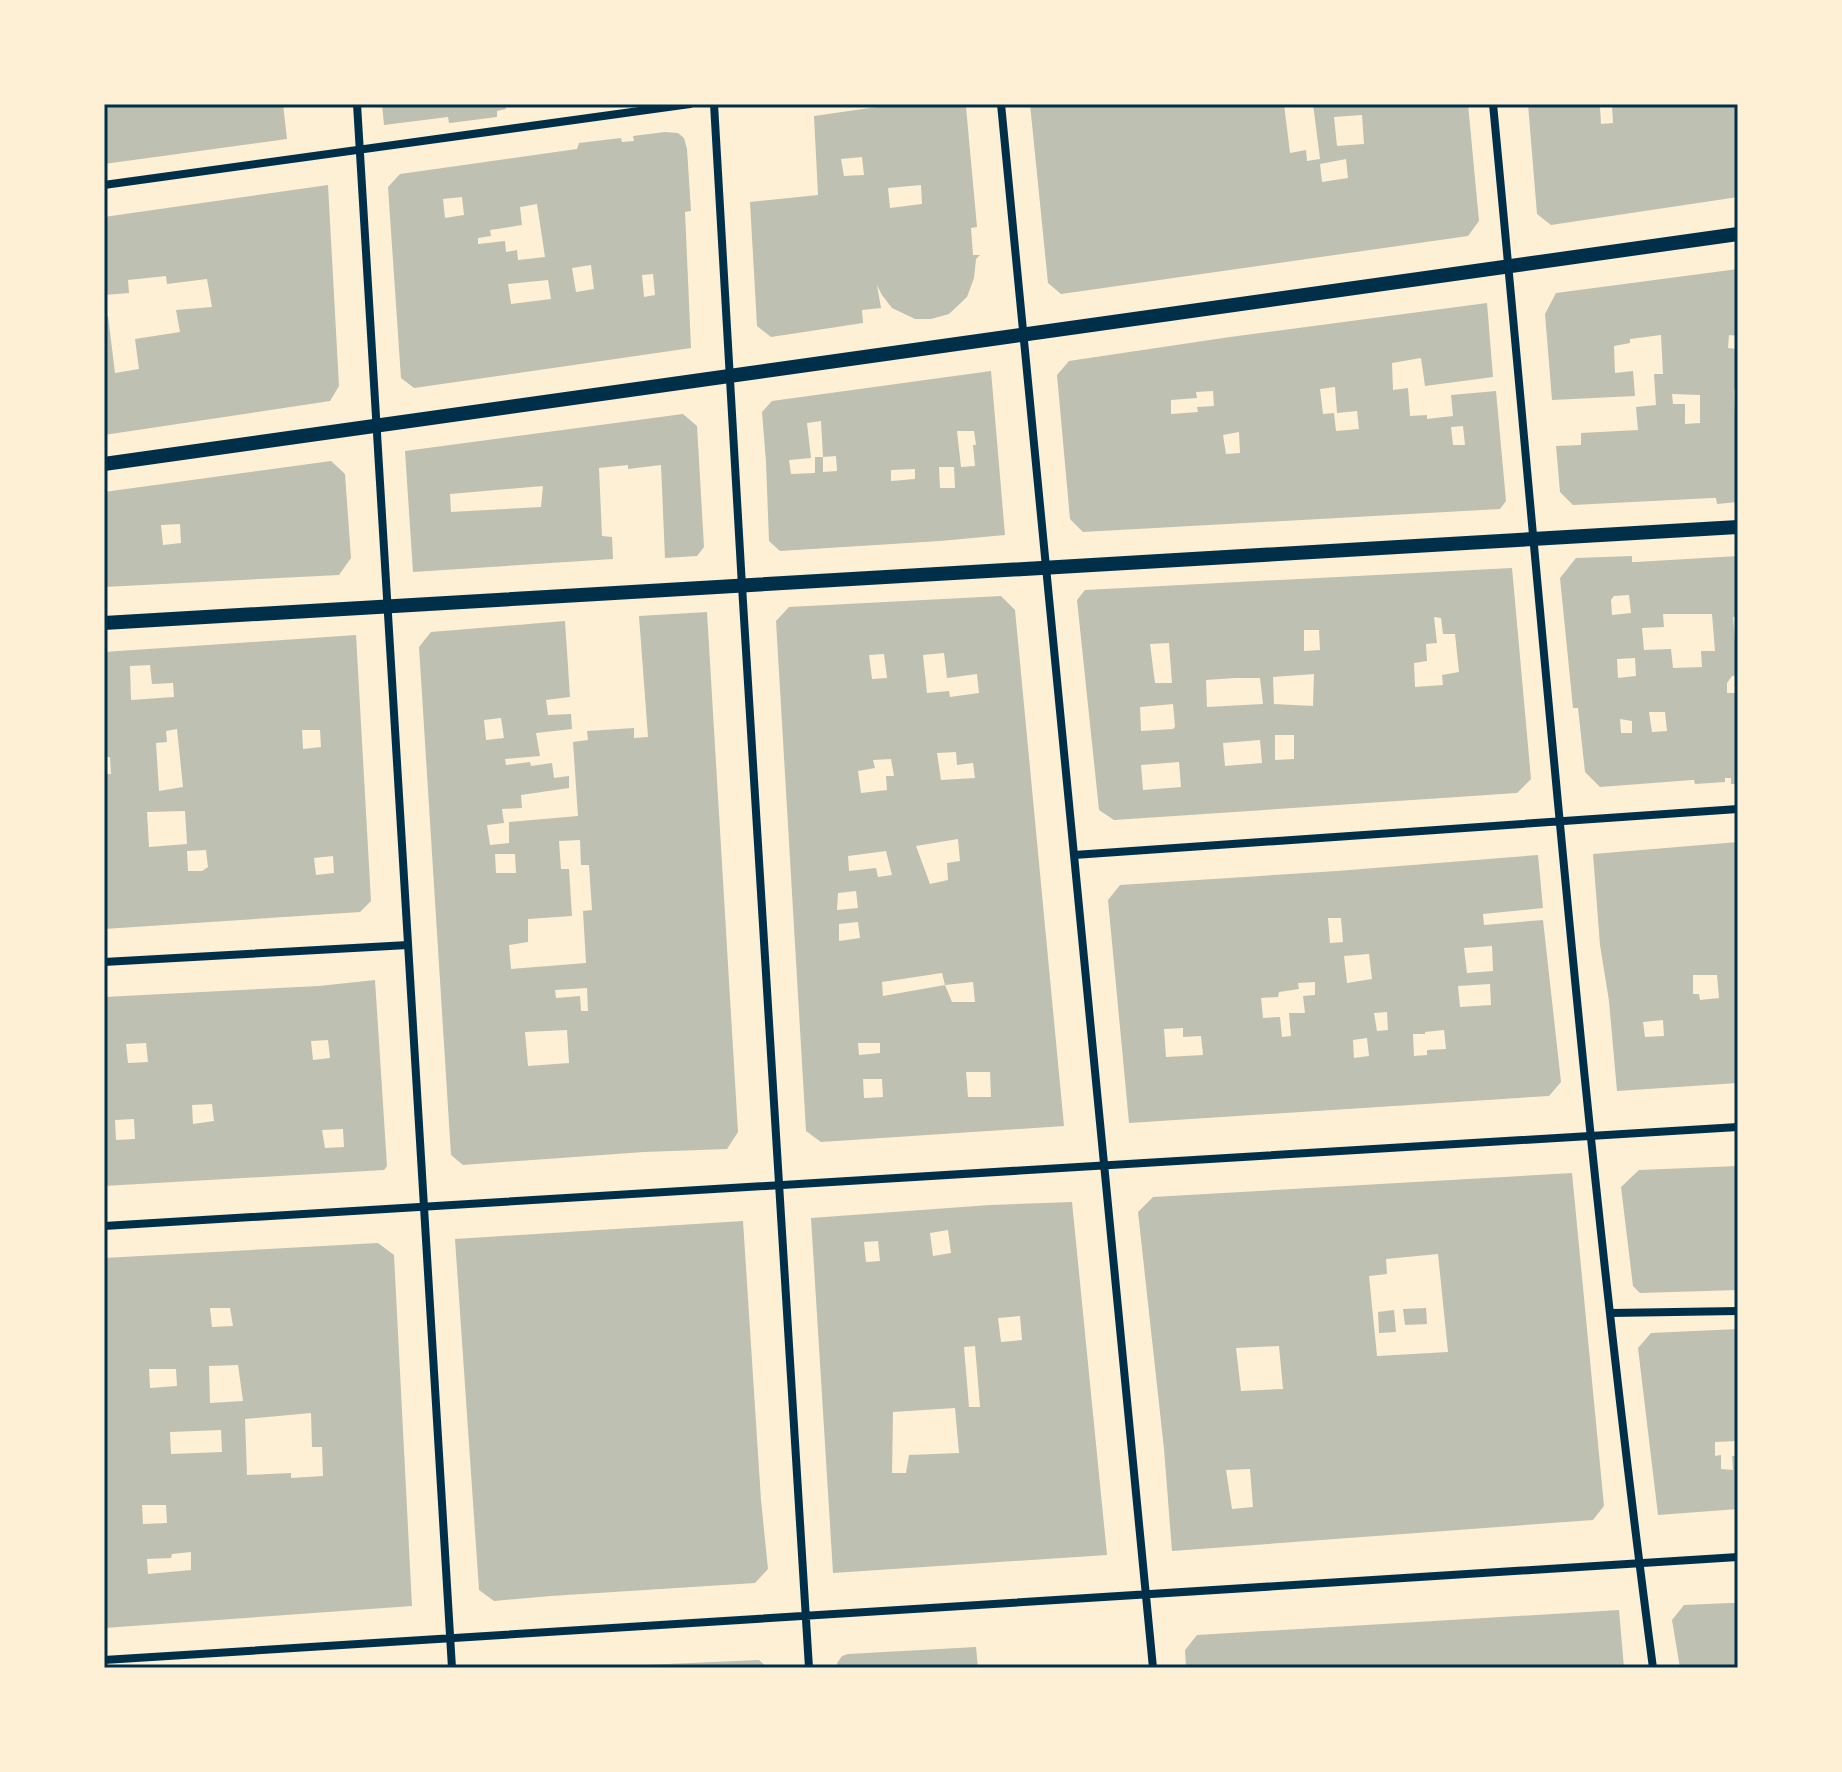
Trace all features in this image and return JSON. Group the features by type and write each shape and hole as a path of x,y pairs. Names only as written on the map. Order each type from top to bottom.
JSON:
{"street":[{"path":"357,104 452,1668"},
{"path":"104,185 690,104"},
{"path":"714,104 809,1668"},
{"path":"1001,104 1153,1668"},
{"path":"1493,104 1590,1136 1653,1668"},
{"path":"104,464 1738,234"},
{"path":"104,623 1738,527"},
{"path":"1074,855 1738,809"},
{"path":"104,962 408,945"},
{"path":"104,1226 1738,1127"},
{"path":"1611,1313 1738,1311"},
{"path":"104,1660 1738,1557"}],"building":[{"path":"104,104 283,104 287,139 104,164"},
{"path":"382,104 505,104 506,109 497,111 497,117 449,123 448,117 384,125"},
{"path":"898,104 962,104 966,107 977,227 971,228 973,255 980,255 976,259 974,278 967,297 949,314 915,319 892,308 877,285 881,308 862,310 863,323 771,337 757,326 750,202 818,195 814,116","holes":["862,157 864,175 844,176 841,159","921,185 922,204 890,208 888,188"]},
{"path":"1030,104 1284,104 1290,153 1306,150 1307,161 1320,159 1313,104 1468,104 1479,221 1468,236 1061,294 1048,283","holes":["1362,115 1364,144 1337,146 1334,117","1346,159 1348,178 1322,182 1320,164"]},
{"path":"1528,104 1738,104 1738,197 1551,225 1537,214","holes":["1612,106 1613,123 1601,124 1600,107"]},
{"path":"665,132 678,133 684,138 691,211 685,212 691,348 414,388 401,378 388,187 400,174 577,149 579,143 621,138 622,142 634,141 633,136","holes":["462,197 464,215 445,218 443,199","537,204 545,257 518,260 517,250 506,252 505,241 478,244 478,238 491,236 490,230 522,225 520,207","591,265 594,289 576,292 572,268","653,274 655,295 644,297 642,275","548,280 551,299 511,304 508,284"]},
{"path":"328,185 339,386 330,401 104,435 104,317 108,316 115,373 139,369 135,339 180,332 176,310 212,307 207,279 167,284 166,276 128,280 129,293 104,295 104,217"},
{"path":"1738,269 1738,336 1729,335 1728,348 1738,349 1738,390 1734,390 1735,416 1738,416 1738,502 1717,504 1716,498 1712,498 1573,505 1560,492 1556,446 1581,445 1581,433 1638,430 1636,407 1656,405 1654,374 1663,374 1661,335 1630,339 1630,343 1614,346 1615,373 1633,371 1635,396 1552,400 1545,314 1556,293","holes":["1672,394 1700,395 1700,423 1685,424 1685,404 1673,404"]},
{"path":"1487,303 1493,377 1425,386 1421,358 1392,363 1393,390 1408,388 1410,416 1427,415 1427,419 1453,416 1451,395 1496,391 1506,501 1500,509 1083,532 1070,519 1057,375 1069,361","holes":["1335,387 1337,413 1357,411 1359,429 1336,431 1334,413 1323,414 1320,389","1213,391 1214,406 1197,407 1198,412 1171,414 1171,400 1197,398 1196,392","1463,426 1465,445 1453,445 1451,427","1239,432 1240,453 1226,454 1223,435"]},
{"path":"991,371 1005,535 780,551 769,541 762,412 772,401","holes":["821,421 823,457 815,457 815,473 791,474 789,460 811,458 807,423","957,431 974,431 975,466 961,467","836,456 837,471 823,472 823,457","939,467 954,467 955,488 940,488","915,469 915,479 891,481 891,470"]},
{"path":"683,414 697,426 704,547 697,556 665,558 661,465 628,469 628,465 599,468 602,536 612,537 613,559 413,572 405,451","holes":["543,486 541,507 451,512 450,494"]},
{"path":"331,461 345,474 351,558 339,575 104,587 104,492","holes":["180,524 181,543 163,545 161,525"]},
{"path":"1632,556 1632,562 1636,562 1738,556 1738,617 1733,617 1738,675 1732,676 1727,683 1727,693 1738,693 1738,784 1731,784 1731,778 1725,778 1725,782 1695,784 1692,780 1600,787 1585,772 1578,708 1573,708 1560,578 1576,558","holes":["1629,595 1631,613 1612,615 1611,600 1614,596","1663,614 1712,614 1715,651 1701,651 1702,667 1673,668 1671,649 1644,650 1642,628 1664,627","1635,658 1636,676 1618,678 1617,659","1649,712 1665,712 1667,731 1652,732","1620,719 1632,721 1632,733 1621,733"]},
{"path":"1512,568 1531,779 1517,793 1114,820 1099,810 1077,600 1085,590","holes":["1434,617 1441,618 1443,634 1455,634 1459,672 1442,675 1443,685 1415,687 1414,663 1427,661 1426,644 1437,643","1304,630 1319,630 1320,650 1304,651","1169,643 1172,683 1155,683 1150,644","1314,674 1313,706 1274,704 1273,677","1260,678 1263,704 1207,707 1206,680","1173,704 1173,729 1141,731 1140,707","1275,735 1294,735 1294,759 1275,760","1260,740 1262,763 1225,766 1223,743","1179,762 1181,787 1143,790 1141,765"]},
{"path":"1001,596 1015,610 1064,1126 821,1142 806,1131 776,621 789,607","holes":["944,653 947,678 977,674 979,693 950,697 949,691 927,693 923,655","884,654 887,678 872,679 869,655","956,752 957,765 973,763 975,778 941,780 937,753","891,759 894,776 886,776 887,790 861,793 858,771 875,768 873,760","958,839 960,861 947,863 948,880 930,884 916,846","886,851 892,875 878,877 876,868 849,871 848,856","856,891 858,908 837,910 838,893","858,922 860,938 839,941 839,924","942,973 945,985 883,996 882,982","973,982 975,1002 952,1002 945,985","858,1043 880,1043 880,1053 859,1055","966,1072 990,1072 991,1097 968,1097","863,1079 882,1079 883,1097 864,1098"]},
{"path":"707,612 738,1132 727,1149 463,1165 451,1155 419,647 431,632 565,621 570,697 546,700 548,715 571,714 572,729 536,733 540,756 505,759 506,765 552,763 554,778 569,776 569,788 521,795 522,808 502,809 504,823 487,825 490,845 509,843 509,822 578,816 573,742 588,740 587,731 634,728 634,738 648,737 639,616","holes":["501,718 504,738 486,740 484,720","580,840 581,865 589,865 592,910 583,911 586,963 511,969 509,945 528,942 528,919 572,916 569,869 561,869 559,841","495,854 515,854 516,873 496,873","587,988 588,1011 581,1011 580,996 556,998 555,990","567,1030 569,1063 528,1066 525,1032"]},
{"path":"356,635 371,901 360,912 104,929 104,774 111,774 110,757 104,757 104,652","holes":["150,665 152,684 173,683 174,697 131,700 130,666","177,729 183,787 159,791 156,743 167,742 166,731","302,730 320,730 321,747 303,749","185,811 187,844 149,847 147,812","206,850 208,867 202,871 188,871 187,851","333,856 334,873 316,875 314,858"]},
{"path":"1738,842 1738,1083 1617,1091 1593,854","holes":["1693,975 1717,975 1719,998 1700,1000 1699,994 1693,994","1663,1020 1664,1036 1645,1037 1643,1022"]},
{"path":"1538,855 1543,908 1483,914 1484,925 1543,920 1561,1082 1549,1096 1129,1123 1108,900 1120,885","holes":["1328,918 1341,918 1343,942 1330,943","1492,946 1493,971 1467,973 1464,948","1369,954 1372,979 1347,983 1344,956","1315,982 1315,995 1303,996 1305,1013 1289,1013 1291,1036 1282,1037 1280,1017 1263,1018 1261,998 1278,997 1279,992 1299,989 1298,983","1490,984 1491,1005 1460,1007 1458,986","1387,1012 1388,1030 1377,1031 1374,1013","1183,1028 1183,1037 1201,1036 1203,1055 1166,1057 1164,1029","1444,1030 1446,1049 1427,1050 1427,1055 1414,1056 1413,1034","1367,1038 1369,1056 1354,1058 1353,1040"]},
{"path":"375,980 387,1166 384,1170 104,1186 104,997 319,986","holes":["328,1040 330,1058 313,1060 311,1041","146,1043 148,1062 128,1063 126,1044","212,1104 214,1121 193,1124 192,1105","134,1119 135,1139 116,1140 115,1120","343,1129 344,1147 325,1148 322,1130"]},
{"path":"1738,1166 1738,1290 1640,1293 1633,1286 1621,1187 1639,1170"},
{"path":"1572,1173 1604,1506 1593,1520 1172,1551 1138,1212 1153,1197","holes":["1438,1254 1448,1352 1377,1356 1369,1276 1387,1274 1386,1259","1279,1346 1283,1389 1241,1391 1236,1348","1250,1469 1253,1507 1232,1509 1226,1470"]},
{"path":"1072,1202 1107,1555 833,1573 811,1218","holes":["948,1230 951,1253 933,1256 930,1233","878,1241 880,1261 866,1262 864,1242","1020,1316 1022,1340 1001,1342 998,1318","975,1346 980,1407 969,1407 964,1347","955,1408 959,1453 909,1455 906,1473 892,1473 893,1412"]},
{"path":"743,1221 768,1569 755,1583 494,1601 479,1590 455,1239"},
{"path":"378,1243 394,1255 412,1606 104,1628 104,1258","holes":["210,1308 230,1308 233,1326 212,1327","238,1365 243,1401 210,1403 209,1366","149,1369 176,1369 177,1386 150,1388","311,1413 312,1447 322,1447 323,1476 291,1478 291,1473 247,1475 245,1419","221,1430 222,1452 171,1454 170,1432","142,1505 166,1505 167,1523 143,1524","191,1552 191,1570 148,1574 147,1559 171,1558 172,1554"]},
{"path":"1426,1308 1427,1324 1405,1325 1403,1309"},
{"path":"1394,1310 1396,1332 1379,1333 1378,1312"},
{"path":"1738,1329 1738,1441 1715,1442 1715,1456 1721,1455 1721,1469 1733,1470 1732,1456 1738,1456 1738,1509 1658,1515 1638,1348 1651,1333"},
{"path":"1738,1603 1738,1668 1680,1668 1672,1620 1684,1605"},
{"path":"1619,1610 1624,1668 1186,1668 1185,1650 1197,1635"},
{"path":"976,1647 978,1668 838,1668 837,1663 848,1654"},
{"path":"759,1660 768,1668 644,1668 644,1665"}]}
